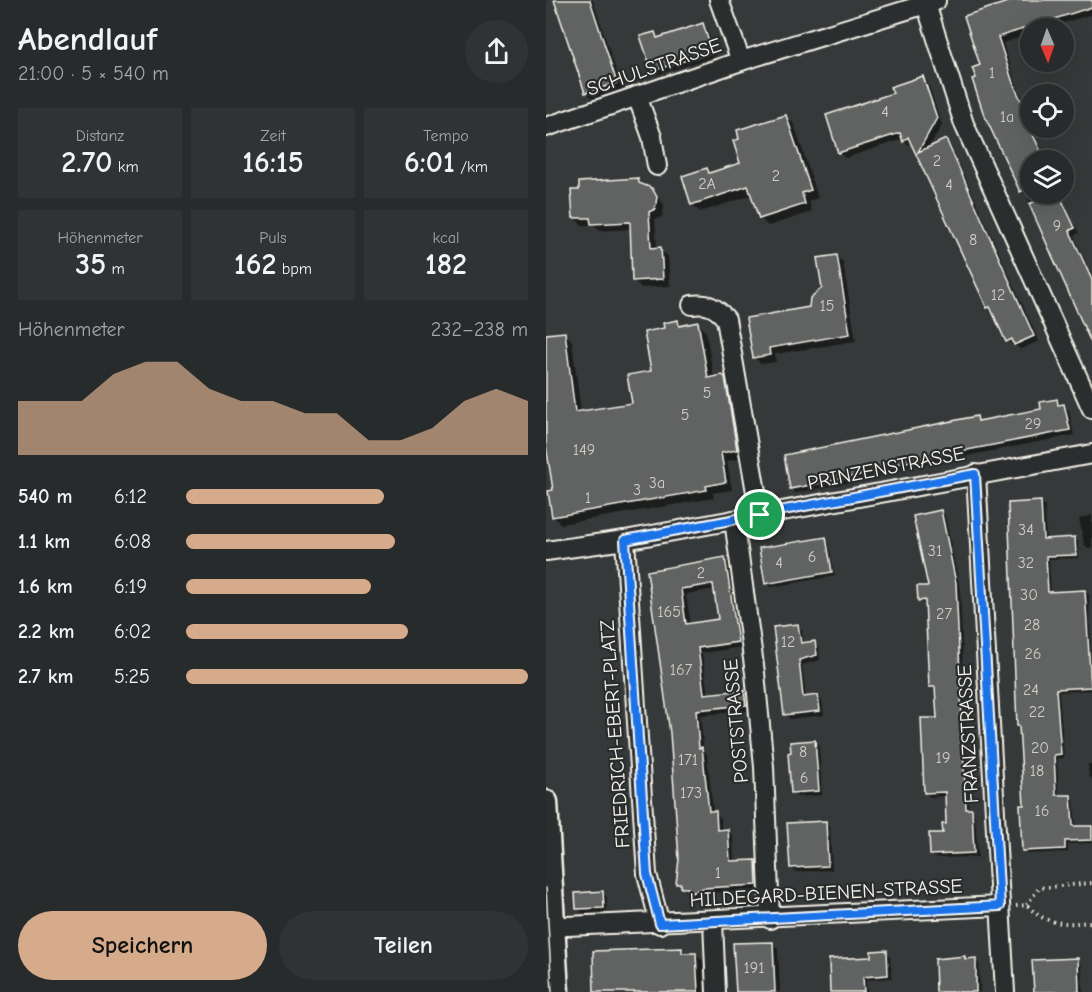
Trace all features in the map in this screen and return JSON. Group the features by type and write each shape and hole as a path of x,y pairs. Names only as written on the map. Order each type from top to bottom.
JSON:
{"main road":[{"path":"546,802 550,928 558,992"}],"street":[{"name":"SCHULSTRASSE","path":"719,0 741,61"},
{"name":"SCHULSTRASSE","path":"546,127 741,61 932,1"},
{"path":"932,1 964,124 1092,409"},
{"path":"637,96 652,136 657,166"},
{"path":"692,305 706,303 718,310 726,319 760,515"},
{"name":"PRINZENSTRASSE","path":"546,551 625,540 1092,454"},
{"name":"FRANZSTRASSE","path":"975,474 1005,992"},
{"name":"POSTSTRASSE","path":"734,520 755,674 764,767 770,919"},
{"name":"FRIEDRICH-EBERT-PLATZ","path":"625,540 647,874 660,924"},
{"name":"HILDEGARD-BIENEN-STRASSE","path":"550,928 1000,906"},
{"path":"713,921 716,992"}],"path":[{"path":"1026,905 1039,888 1092,883"},
{"path":"1000,906 1026,905 1037,916 1063,924 1092,922"}],"building":[{"path":"554,0 590,0 617,83 585,93"},
{"path":"1014,0 1092,0 1092,7 1058,18 1020,18 1020,30 998,37 1020,98 1020,138 1034,138 1040,150 1020,150 1020,192 983,112 972,79 976,78 972,68 980,65 964,16"},
{"path":"703,23 712,52 652,71 640,36 655,32 657,38"},
{"path":"923,76 937,118 918,152 946,139 1034,336 1014,345 1012,339 1006,342 990,307 987,308 908,137 903,142 900,133 838,153 826,115 893,93 890,87"},
{"path":"786,115 811,190 802,193 805,204 759,219 748,186 691,205 682,176 707,168 709,173 740,163 733,141 739,139 737,130"},
{"path":"638,178 639,183 652,188 657,197 655,209 649,212 651,248 661,247 663,279 632,281 630,222 591,224 590,218 573,218 571,190 579,190 579,182"},
{"path":"1029,204 1064,204 1075,228 1070,230 1071,234 1092,280 1092,345"},
{"path":"837,255 850,334 769,348 770,355 753,358 746,318 809,307 810,298 822,288 817,258"},
{"path":"678,320 679,326 698,322 708,378 722,375 725,377 737,450 721,453 726,482 706,486 707,490 552,517 548,491 553,490 546,445 546,334 565,332 575,412 632,403 627,375 651,371 644,332 664,328 663,323"},
{"path":"1057,399 1058,405 1064,404 1070,430 875,468 876,472 790,489 784,455 977,416 978,421 1041,409 1040,402"},
{"path":"1041,501 1043,539 1075,537 1076,555 1046,556 1048,592 1085,590 1091,687 1056,689 1061,754 1054,755 1056,795 1071,795 1073,826 1092,826 1092,840 1065,841 1065,849 1022,851 1020,805 1024,805 1019,726 1017,726 1008,503"},
{"path":"941,510 956,583 966,809 972,809 974,853 930,855 929,833 943,833 942,824 946,824 945,792 924,793 921,718 937,718 935,687 929,687 925,600 918,601 917,586 928,586 913,516"},
{"path":"826,537 832,572 765,584 759,548"},
{"path":"725,557 738,642 698,648 704,694 744,690 746,705 696,710 699,748 702,747 709,811 716,811 717,830 728,829 730,861 756,860 757,885 703,888 688,893 688,888 681,888 681,884 676,884 679,859 670,733 647,571","holes":["713,584 718,619 686,624 681,589"]},
{"path":"798,624 801,643 815,641 817,655 799,660 803,697 818,695 820,711 784,715 773,627"},
{"path":"815,740 819,791 791,793 788,753 791,752 790,742"},
{"path":"826,821 828,866 790,868 787,823"},
{"path":"603,891 604,908 576,909 575,893"},
{"path":"773,942 775,992 736,992 733,943"},
{"path":"682,948 682,953 696,953 698,992 594,992 593,951"},
{"path":"887,950 888,975 863,977 864,992 830,992 829,959 871,957 871,951"},
{"path":"965,956 965,959 976,958 976,992 936,992 935,959"},
{"path":"1078,958 1079,992 1034,992 1032,960"}],"tram line":[{"path":"546,888 552,992"}],"route":[{"path":"975,474 1000,906 660,924 647,874 625,540 760,515 975,474"}]}
